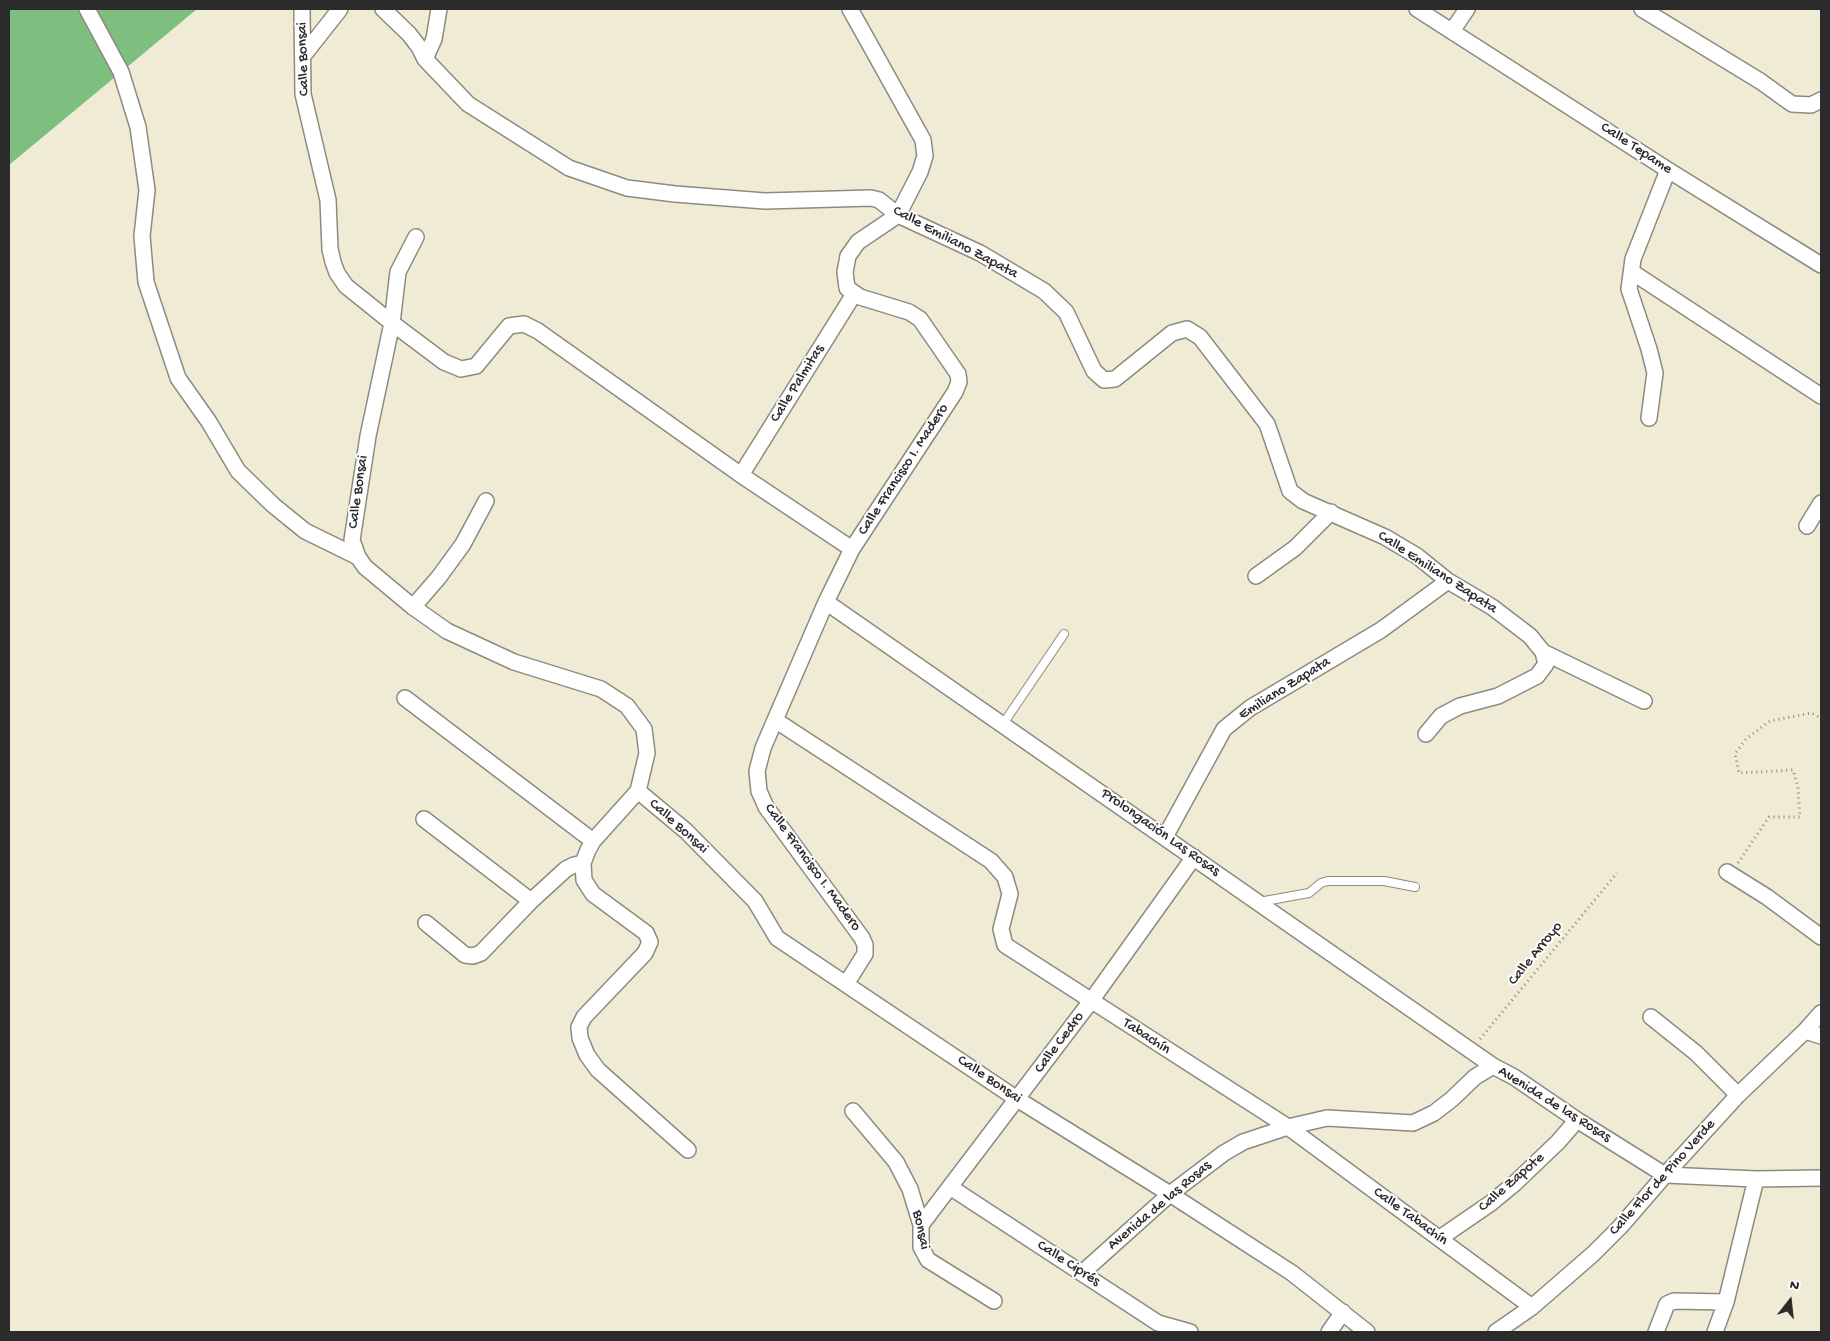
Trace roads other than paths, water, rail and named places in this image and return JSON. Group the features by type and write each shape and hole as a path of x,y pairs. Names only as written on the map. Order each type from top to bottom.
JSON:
{"street":[{"path":"87,9 121,72 138,127 147,190 142,236 146,282 178,378 238,471 273,505 305,531 358,557"},
{"name":"Calle Bonsai","path":"302,9 303,94 328,200 332,262 346,286 392,323 368,436 352,540 358,557 365,567 413,607 448,631 514,662 600,689 627,706 644,729 648,752 638,791 686,831 755,902 777,938 1017,1099 1170,1194 1292,1273 1367,1332"},
{"path":"303,56 340,9"},
{"name":"Calle Emiliano Zapata","path":"383,9 409,34 419,47 424,59 468,104 569,168 626,188 675,194 765,201 871,198 879,200 898,215 980,253 1044,290 1066,312 1094,371 1104,380 1115,379 1172,333 1187,329 1200,337 1266,424 1290,491 1302,500 1385,537 1417,556 1448,581 1492,607 1530,636 1544,652 1644,701"},
{"path":"424,59 434,39 439,9"},
{"path":"850,9 924,140 925,156 920,172 898,215 858,242 848,256 845,272 848,288 854,294"},
{"name":"Calle Tepame","path":"1417,9 1668,170 1821,265"},
{"path":"1452,31 1467,9"},
{"path":"1642,9 1760,80 1792,104 1811,105 1821,100"},
{"path":"1649,418 1655,373 1629,289 1633,259 1668,170"},
{"path":"416,237 398,272 392,323 444,362 461,369 476,366 509,326 524,324 538,331 741,475 852,549"},
{"path":"1632,272 1821,396"},
{"name":"Calle Palmitas","path":"741,475 854,294"},
{"name":"Calle Francisco I. Madero","path":"846,984 865,954 865,945 862,938 766,807 759,791 757,771 763,748 826,602 852,549 955,392 959,382 958,374 920,319 909,312 854,294"},
{"path":"413,607 439,578 463,544 486,501"},
{"path":"1808,526 1821,503"},
{"path":"1256,576 1295,548 1330,512"},
{"name":"Emiliano Zapata","path":"1165,837 1224,729 1250,708 1388,626 1448,581"},
{"name":"Prolongación Las Rosas","path":"826,602 1493,1066"},
{"path":"1426,734 1441,716 1460,706 1498,696 1537,676 1546,664 1544,652"},
{"path":"405,698 594,841"},
{"name":"Tabachín","path":"775,720 992,861 1004,877 1010,894 1000,929 1005,944 1288,1127"},
{"path":"638,791 588,850 583,863 584,880 593,894 646,933 650,942 645,954 584,1017 579,1028 580,1038 587,1055 598,1070 688,1150"},
{"path":"424,819 531,901"},
{"name":"Calle Cedro","path":"921,1224 1091,1001 1194,857"},
{"path":"426,923 465,955 473,956 481,953 531,901 566,869 583,863"},
{"path":"1727,872 1767,897 1821,937"},
{"name":"Calle Flor de Pino Verde","path":"1496,1332 1532,1307 1564,1281 1620,1227 1664,1175 1738,1095 1805,1031 1821,1013"},
{"path":"1652,1017 1696,1053 1738,1095"},
{"path":"1805,1031 1821,1036"},
{"name":"Avenida de las Rosas","path":"1082,1273 1170,1194 1224,1153 1243,1142 1288,1127 1327,1118 1413,1123 1434,1113 1475,1077 1493,1066 1529,1087 1664,1175 1756,1179 1821,1178"},
{"name":"Bonsai","path":"853,1110 896,1162 910,1190 921,1224 921,1247 928,1260 994,1301"},
{"name":"Calle Zapote","path":"1440,1238 1485,1208 1514,1184 1558,1142 1577,1120"},
{"name":"Calle Tabachín","path":"1288,1127 1532,1307"},
{"path":"1715,1332 1726,1302 1756,1179"},
{"name":"Calle Ciprés","path":"950,1187 1158,1323 1190,1332"},
{"path":"1656,1332 1667,1304 1674,1300 1726,1302"},
{"path":"1329,1332 1343,1312"}],"lane":[{"path":"1003,724 1064,634"},
{"path":"1259,902 1309,893 1321,883 1328,881 1384,880 1415,887"}]}
